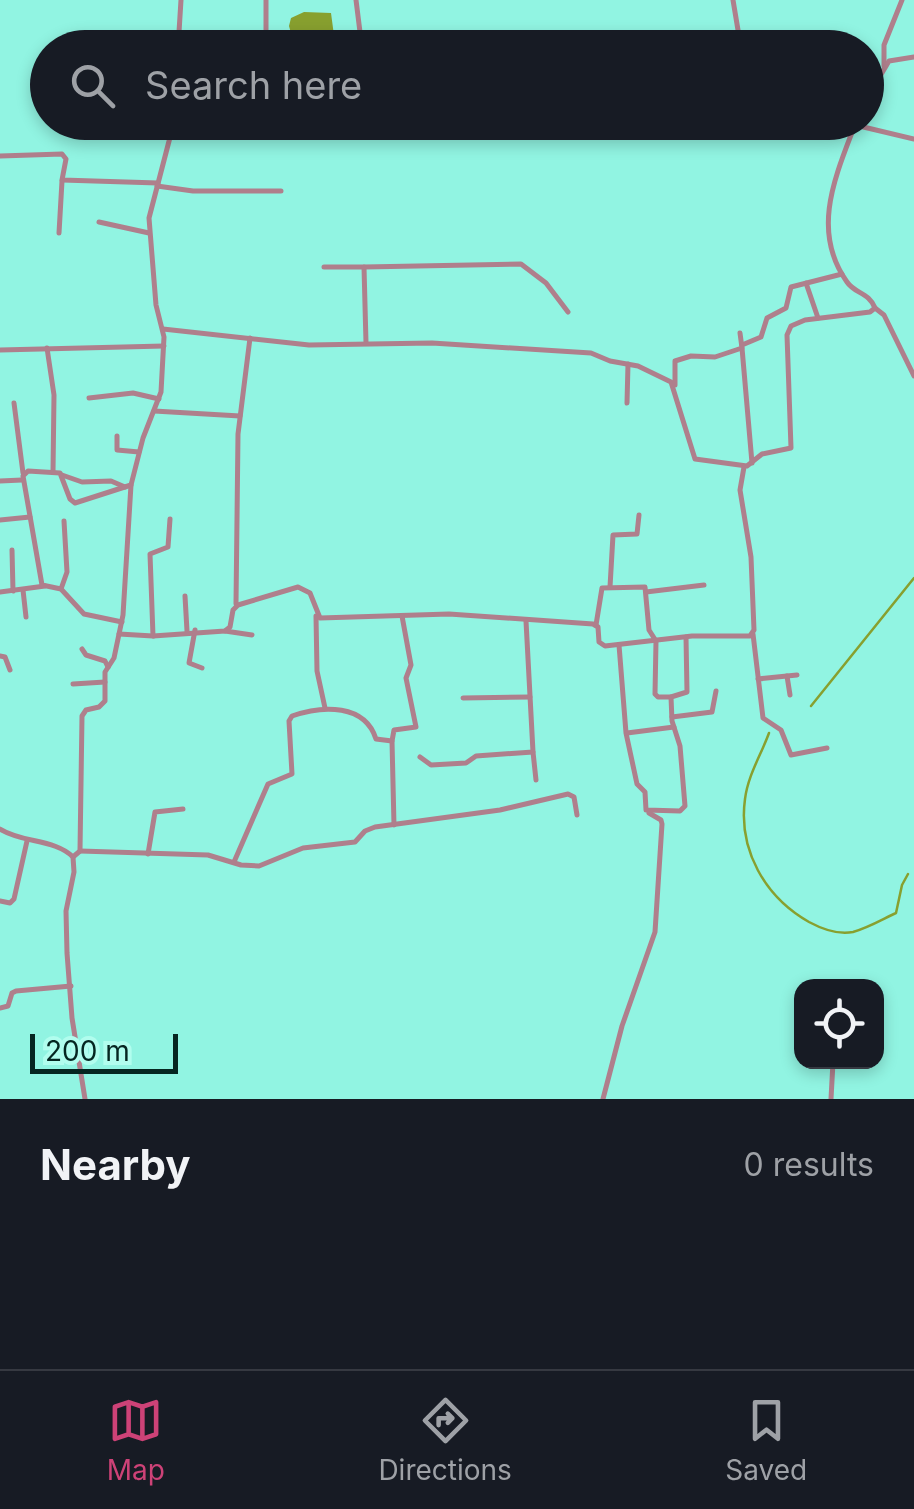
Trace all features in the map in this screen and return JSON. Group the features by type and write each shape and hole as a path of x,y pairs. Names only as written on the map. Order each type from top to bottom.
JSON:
{"street":[{"path":"179,30 181,0"},
{"path":"266,0 266,30"},
{"path":"356,0 360,30"},
{"path":"733,0 738,30"},
{"path":"884,66 884,45 902,0"},
{"path":"884,66 893,59 914,57"},
{"path":"884,131 914,139"},
{"path":"80,851 82,716 86,710 104,704 104,682 122,622 128,486 159,398 163,329 156,305 148,218 169,140"},
{"path":"850,140 826,217 828,241 852,288 870,298 884,315 914,376"},
{"path":"0,156 62,154 66,160 59,233"},
{"path":"62,180 158,184 193,191 281,191"},
{"path":"99,222 149,234"},
{"path":"324,268 521,264 546,283 568,312"},
{"path":"364,267 366,344"},
{"path":"674,388 676,360 715,356 761,337 767,318 786,308 789,290 842,274"},
{"path":"806,283 818,318"},
{"path":"163,329 309,346 432,343 584,351 666,377 674,388 695,459 744,467 762,454 790,448 788,330 797,323 875,308"},
{"path":"740,333 752,463"},
{"path":"225,630 230,627 235,607 240,416 250,338"},
{"path":"0,350 164,346"},
{"path":"47,348 54,395 53,472"},
{"path":"627,403 628,364"},
{"path":"90,398 133,393 159,398"},
{"path":"14,403 40,583 44,586"},
{"path":"154,410 240,416"},
{"path":"117,436 117,450 139,452"},
{"path":"744,467 740,490 751,557 753,634 763,718 781,730 789,753 827,748"},
{"path":"0,481 53,472 82,482 111,481 128,486"},
{"path":"62,475 75,503 128,486"},
{"path":"610,587 612,536 637,534 639,515"},
{"path":"0,520 30,518"},
{"path":"153,636 150,554 168,546 170,519"},
{"path":"62,589 67,572 64,520"},
{"path":"12,550 13,591"},
{"path":"646,592 704,585"},
{"path":"0,592 44,586 62,589 84,614 122,622"},
{"path":"686,637 686,692 658,698 656,642 649,630 646,592 642,586 602,588 599,592 596,625 601,645 656,642 686,637 753,634"},
{"path":"235,607 298,587 310,594 316,614 324,708"},
{"path":"23,590 26,617"},
{"path":"185,596 191,631 189,663 202,668"},
{"path":"316,614 324,619 450,614 596,625"},
{"path":"394,825 393,731 416,727 406,678 411,665 402,616"},
{"path":"526,621 536,780"},
{"path":"119,634 153,636 225,630 252,635"},
{"path":"603,1099 622,1026 650,950 658,901 662,822 648,812 644,789 637,784 626,733 618,644"},
{"path":"82,649 108,667"},
{"path":"0,656 5,656 10,670"},
{"path":"758,679 797,675"},
{"path":"787,676 790,695"},
{"path":"73,684 104,682"},
{"path":"672,716 712,712 716,691"},
{"path":"463,698 530,697"},
{"path":"648,812 684,808 680,746 671,697"},
{"path":"234,862 268,784 292,774 290,718 324,708 360,716 373,728 376,740 392,741"},
{"path":"626,733 674,727"},
{"path":"420,757 431,764 466,763 476,756 533,752"},
{"path":"73,857 80,851 208,855 252,866 265,865 302,848 345,845 359,840 368,830 500,810 571,794 578,814"},
{"path":"148,854 154,812 183,809"},
{"path":"0,829 27,841 64,849 73,857 66,911 68,953 72,1018 85,1099"},
{"path":"0,902 14,899 27,841"},
{"path":"0,1008 8,1006 16,991 71,986"},
{"path":"831,1099 833,1069"}],"shaded area":[{"path":"304,12 331,13 333,30 290,30 291,18"}],"waterway":[{"path":"811,706 914,578"},
{"path":"769,733 749,782 744,818 751,854 779,899 819,927 853,932 896,913 908,874"}]}
